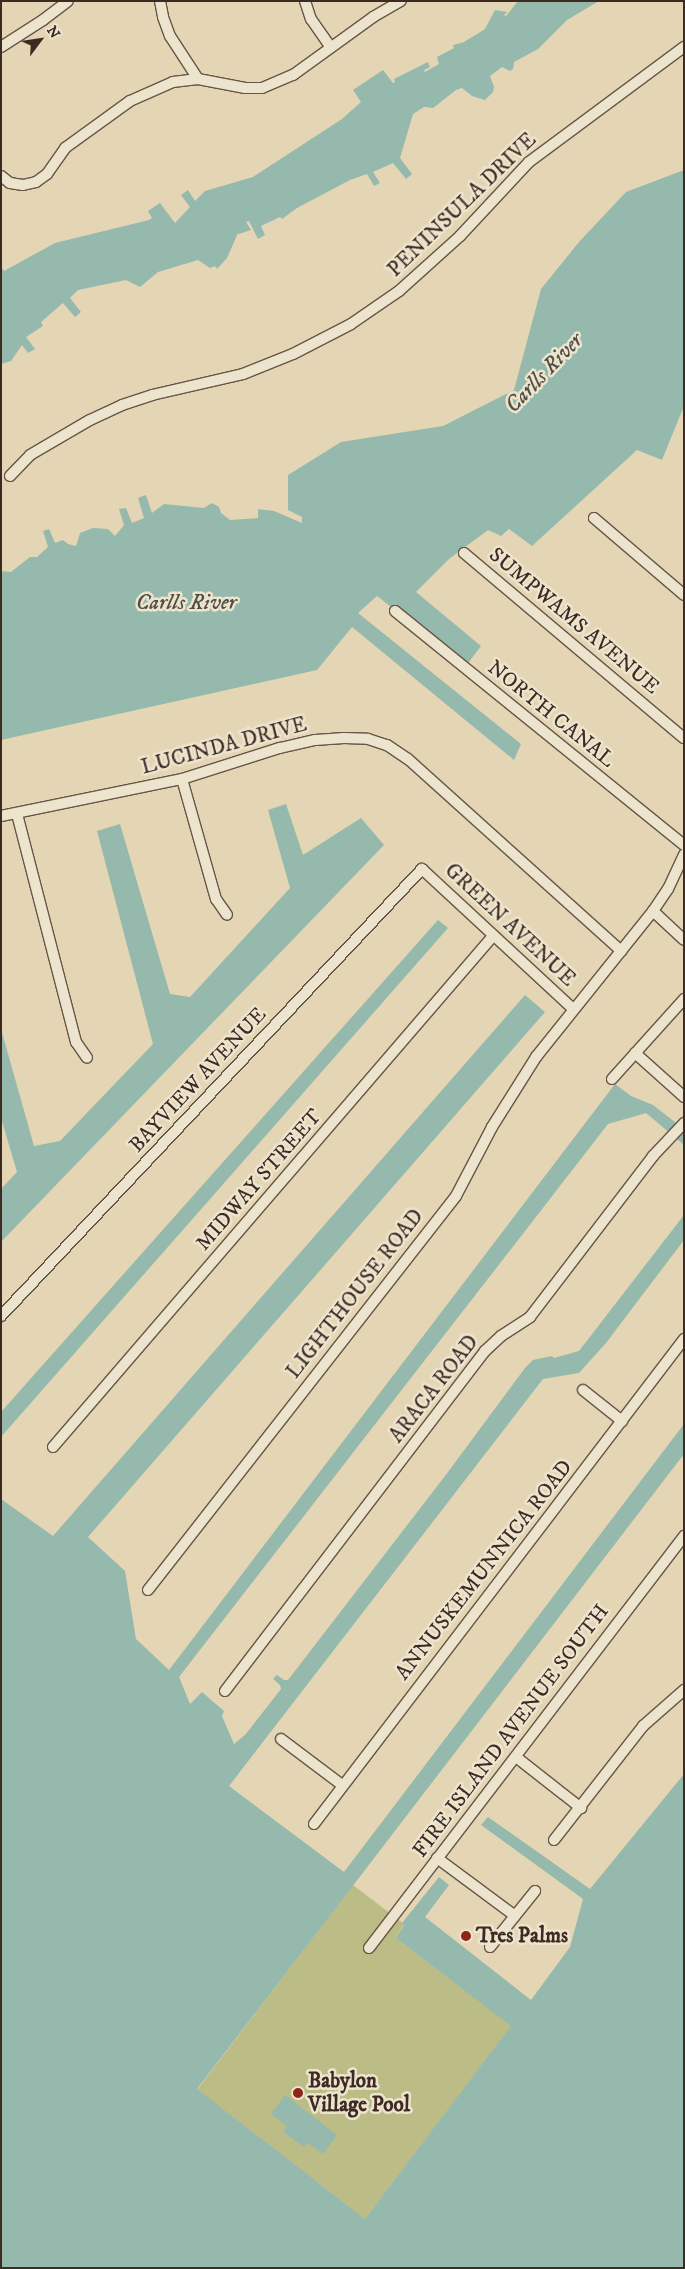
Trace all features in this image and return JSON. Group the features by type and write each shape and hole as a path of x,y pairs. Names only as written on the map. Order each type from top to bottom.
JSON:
{"street":[{"path":"1,47 43,20 68,1"},
{"path":"160,1 163,17 170,36 198,79"},
{"path":"305,1 312,19 330,46"},
{"path":"1,176 10,183 23,185 36,182 47,174 65,148 130,100 173,82 198,79 245,88 262,88 293,75 330,46 401,1"},
{"name":"PENINSULA DRIVE","path":"10,476 30,455 90,420 114,409 152,395 243,374 293,354 351,324 400,291 440,255 529,162 684,46"},
{"path":"594,518 684,596"},
{"name":"SUMPWAMS AVENUE","path":"464,552 684,738"},
{"name":"NORTH CANAL","path":"395,611 684,844"},
{"name":"LUCINDA DRIVE","path":"1,816 182,779 280,748 315,740 368,739 387,745 415,766 621,951"},
{"path":"182,779 216,899 227,915"},
{"path":"17,814 76,1042 87,1058"},
{"name":"LIGHTHOUSE ROAD","path":"148,1590 456,1196 512,1095 536,1057 653,911 668,889 684,855"},
{"name":"GREEN AVENUE","path":"422,869 573,1009"},
{"name":"BAYVIEW AVENUE","path":"1,1316 422,869"},
{"path":"653,911 684,940"},
{"name":"MIDWAY STREET","path":"53,1448 493,936"},
{"path":"612,1079 684,999"},
{"path":"635,1053 684,1097"},
{"name":"ARACA ROAD","path":"225,1691 485,1351 501,1336 530,1317 653,1156 683,1124"},
{"name":"ANNUSKEMUNNICA ROAD","path":"314,1824 684,1339"},
{"path":"583,1390 622,1422"},
{"name":"FIRE ISLAND AVENUE SOUTH","path":"369,1948 684,1536"},
{"path":"554,1840 581,1808 643,1726 684,1690"},
{"path":"281,1739 342,1785"},
{"path":"516,1757 581,1808"},
{"path":"437,1858 515,1916"},
{"path":"490,1947 535,1892"}],"green space":[{"path":"353,1885 404,1924 396,1938 512,2026 365,2219 197,2090"}],"water":[{"path":"518,1 599,1 567,20 538,49 514,62 513,69 510,71 502,67 490,76 494,87 493,92 485,100 472,96 462,88 456,90 433,108 424,107 413,114 400,158 412,174 406,179 393,163 373,172 380,183 374,186 367,174 350,180 297,208 282,219 280,217 261,226 265,235 258,239 249,221 246,222 251,230 238,233 227,258 217,269 215,266 210,268 198,260 158,272 140,287 126,280 78,290 70,298 81,312 75,317 63,303 41,322 43,326 26,337 35,349 28,353 22,345 11,361 1,364 1,267 4,271 55,243 149,220 152,218 148,211 160,203 175,223 190,207 181,195 188,190 195,201 205,191 253,177 342,119 361,102 353,90 383,70 393,83 395,82 394,79 428,62 430,67 424,70 425,72 439,64 437,57 454,48 453,45 464,42 485,29 495,10 507,12 504,15 506,16"},
{"name":"Carlls River","path":"684,170 684,406 662,460 637,450 532,546 509,529 501,536 488,530 449,559 416,592 481,646 466,666 377,596 358,613 521,744 514,760 352,627 317,670 1,740 1,571 11,572 30,557 37,557 48,547 43,531 49,529 55,543 63,540 68,544 76,546 80,533 93,528 108,529 115,536 124,525 119,509 126,508 132,523 144,518 138,498 146,495 152,513 164,504 204,508 212,503 219,507 221,513 230,520 258,518 258,509 274,511 302,523 302,517 288,510 288,475 341,442 443,426 514,390 541,289 579,242 626,192"},
{"path":"286,804 303,855 361,818 384,845 1,1242 1,1189 17,1172 1,1118 1,1029 34,1146 60,1141 153,1044 97,831 120,824 170,994 190,997 290,888 268,810"},
{"path":"438,920 448,928 1,1437 1,1412"},
{"path":"525,995 545,1012 88,1537 125,1571 136,1639 169,1670 615,1084 631,1096 653,1105 684,1129 684,1145 646,1113 608,1124 179,1677 190,1704 202,1692 224,1711 222,1716 234,1744 245,1735 281,1689 280,1685 273,1679 277,1675 284,1680 288,1680 445,1476 525,1368 533,1360 552,1356 554,1358 579,1351 684,1215 684,1240 606,1343 579,1373 543,1379 229,1786 344,1872 684,1424 684,1454 197,2089 365,2219 511,2026 396,1938 404,1925 402,1923 439,1877 449,1885 425,1917 531,2000 570,1947 583,1899 481,1825 488,1817 590,1889 684,1774 684,2268 1,2268 1,1499 53,1536"},
{"path":"285,2095 337,2135 323,2154 308,2143 304,2147 283,2132 287,2126 271,2114"}],"place":[{"name":"Tres Palms","path":"466,1936"},
{"name":"Babylon Village Pool","path":"298,2093"}]}
